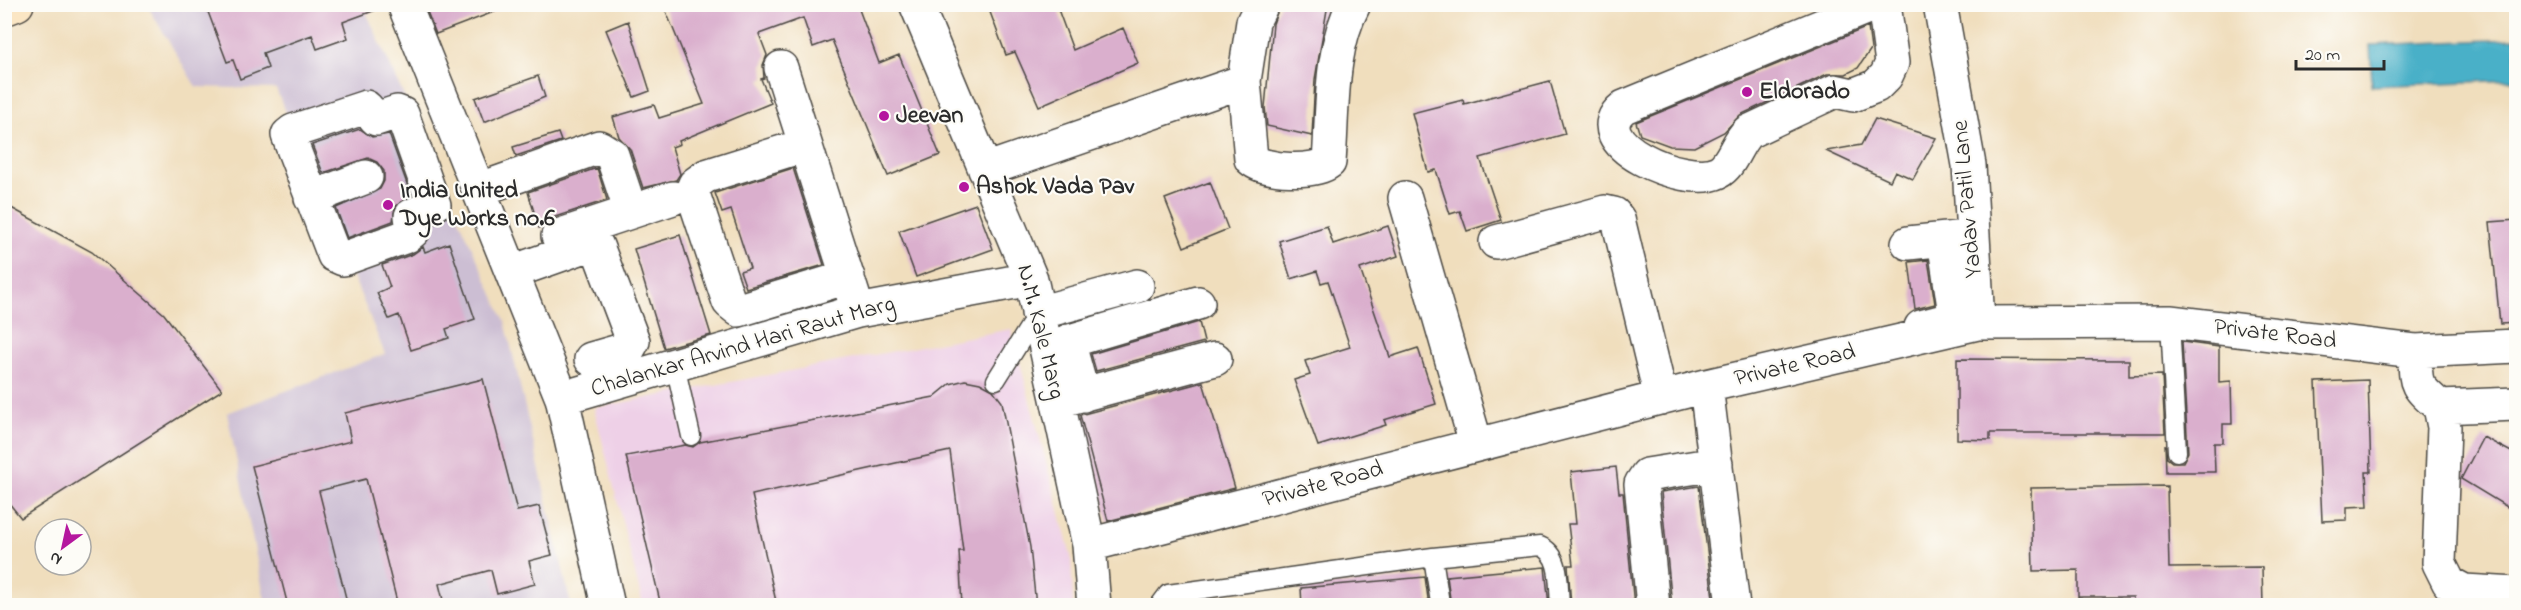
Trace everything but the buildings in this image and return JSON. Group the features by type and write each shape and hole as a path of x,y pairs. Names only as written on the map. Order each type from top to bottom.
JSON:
{"main road":[{"path":"4,9 17,4"}],"street":[{"path":"404,4 562,398 609,606"},
{"name":"N.M. Kale Marg","path":"916,4 1031,279 1038,313 1057,344 1070,398 1089,545 1094,606"},
{"path":"1262,4 1253,22 1244,81 1251,159 1257,165 1270,169 1322,167 1329,162 1337,55 1345,22 1354,4"},
{"path":"1875,4 1624,106 1616,113 1612,122 1613,130 1634,155 1662,169 1694,176 1717,173 1726,166 1739,140 1748,132 1835,91 1853,95 1876,86 1881,81 1892,63 1884,4"},
{"name":"Yadav Patil Lane","path":"1940,4 1970,165 1959,241 1978,323"},
{"path":"781,68 858,311"},
{"path":"985,170 1244,81"},
{"path":"366,107 375,118 399,112 402,114 434,203 432,207 411,216 413,231 407,236 343,259 337,258 311,198 287,139 293,131 366,107"},
{"path":"418,158 459,142"},
{"path":"805,145 699,180 692,191 729,302 735,309 739,310 848,277"},
{"path":"478,190 599,147 612,155 631,212"},
{"path":"311,198 366,177"},
{"path":"508,263 631,212 673,198"},
{"path":"1405,198 1476,444"},
{"path":"1496,242 1605,212 1614,214 1618,219 1661,398"},
{"path":"1908,243 1959,241 1955,312 1948,320 1924,326"},
{"path":"508,263 588,245 597,246 633,341 629,348 591,359"},
{"name":"Chalankar Arvind Hari Raut Marg","path":"562,398 858,311 1031,279"},
{"path":"1038,313 1137,286"},
{"path":"1057,344 1198,303"},
{"name":"Private Road","path":"1089,545 1661,398 1924,326 1978,323 2170,322 2415,351 2517,346"},
{"path":"2415,351 2416,383 2442,417 2439,562 2449,583 2464,591 2514,590"},
{"path":"1070,398 1215,359"},
{"path":"1706,386 1732,606"},
{"path":"2442,417 2517,404"},
{"path":"2442,417 2517,425"},
{"path":"1653,606 1641,484 1643,479 1647,475 1716,464"}],"lane":[{"path":"996,380 1038,313"},
{"path":"2170,322 2177,452"},
{"path":"675,365 691,436"},
{"path":"1159,606 1168,594 1433,557 1540,546 1548,549 1556,561 1560,606"},
{"path":"1433,557 1440,603"}],"shaded area":[{"name":"India United Dye Works no.6","path":"147,5 363,5 505,321 571,605 266,605 227,413 385,354 276,89 196,87"},
{"path":"1011,329 1071,556 1073,605 643,605 594,408"}],"water":[{"path":"2516,39 2516,80 2372,86 2370,45"}],"place":[{"name":"Eldorado","path":"1747,92"},
{"name":"Jeevan","path":"884,116"},
{"name":"Ashok Vada Pav","path":"964,187"},
{"name":"India United Dye Works no.6","path":"388,205"}]}
